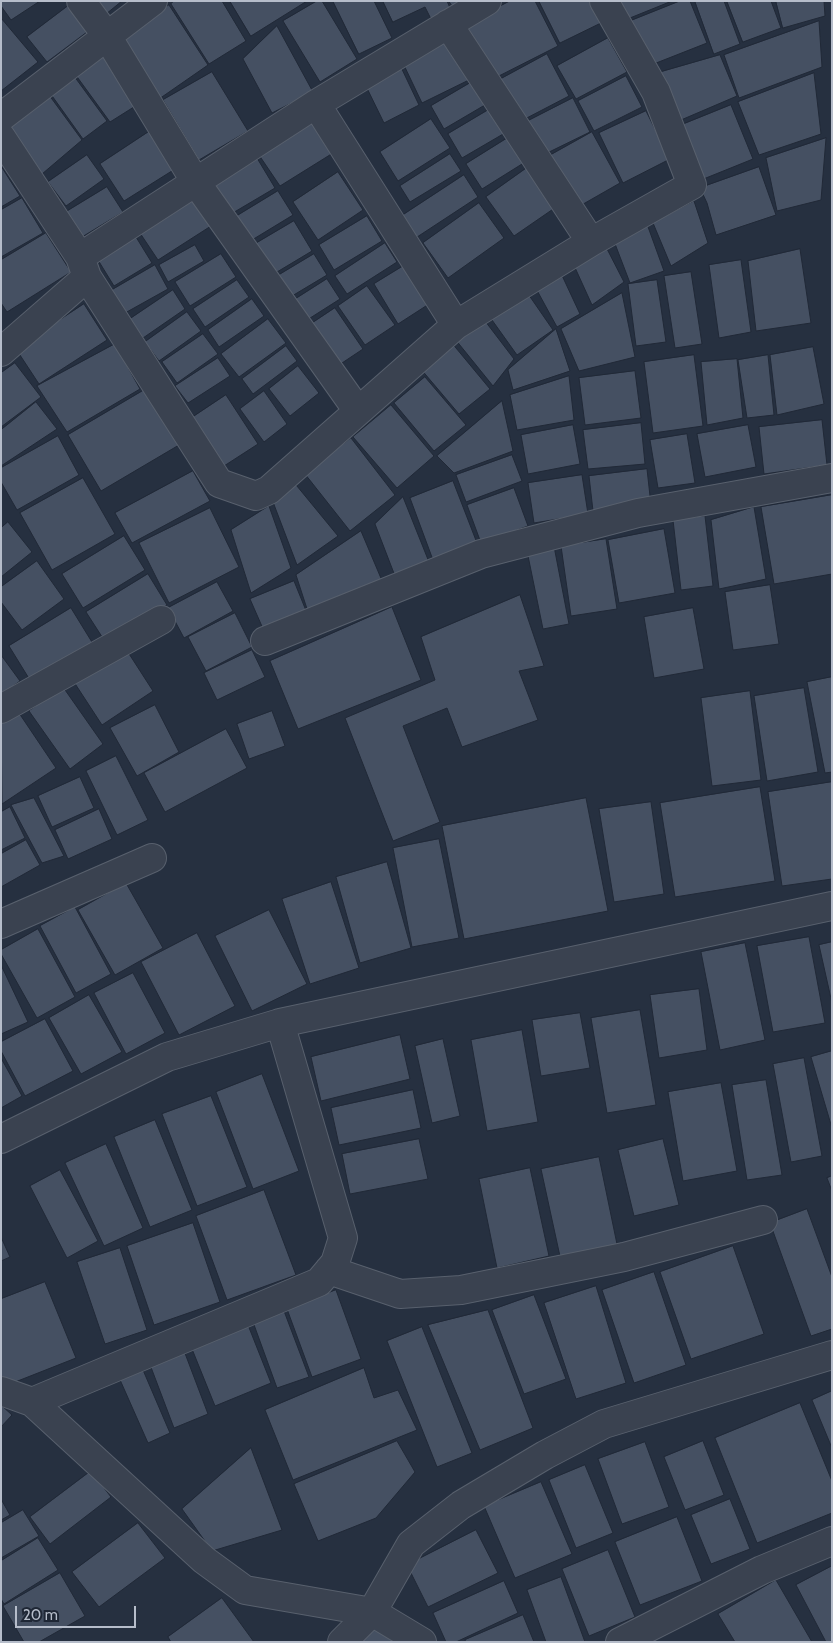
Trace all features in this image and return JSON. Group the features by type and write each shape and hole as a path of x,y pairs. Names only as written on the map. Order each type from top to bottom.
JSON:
{"street":[{"path":"81,1 107,36 195,181 358,411"},
{"path":"1,118 153,1"},
{"path":"1,352 83,267 195,181 316,104 486,1"},
{"path":"1,137 218,483 256,496 268,490 456,325 591,242 692,185 656,92 604,1"},
{"path":"448,24 591,242"},
{"path":"316,104 456,325"},
{"path":"265,641 481,554 638,513 832,478"},
{"path":"1,709 161,620"},
{"path":"1,924 152,858"},
{"path":"1,1139 167,1057 280,1023 832,906"},
{"path":"32,1402 318,1282 335,1263 343,1238 280,1023"},
{"path":"329,1270 400,1294 460,1290 624,1257 763,1220"},
{"path":"342,1642 372,1612 411,1544 461,1505 604,1424 832,1355"},
{"path":"1,1392 32,1402 204,1560 245,1590 372,1612 422,1642"},
{"path":"620,1642 762,1570 832,1541"}],"building":[{"path":"1,1 40,1 11,20 1,6"},
{"path":"96,1 122,1 106,14"},
{"path":"174,1 222,1 246,41 209,64 171,4"},
{"path":"230,1 307,1 251,36"},
{"path":"317,1 322,1 357,59 320,82 283,21"},
{"path":"333,1 374,1 392,38 359,54"},
{"path":"383,1 447,1 450,8 431,19 425,7 393,22"},
{"path":"449,1 463,1 453,7"},
{"path":"510,1 535,1 558,46 491,80 464,25"},
{"path":"539,1 593,1 603,22 560,43"},
{"path":"617,1 672,1 625,20"},
{"path":"680,1 690,1 707,43 646,67 628,22"},
{"path":"695,1 724,1 740,44 714,54"},
{"path":"727,1 771,1 781,28 743,42"},
{"path":"776,1 824,1 825,16 783,28"},
{"path":"169,5 208,65 159,99 122,38"},
{"path":"68,6 87,32 47,62 27,37"},
{"path":"1,18 38,62 1,91"},
{"path":"819,21 822,67 739,98 724,55"},
{"path":"277,26 313,92 272,113 243,59"},
{"path":"453,36 473,78 422,103 402,61"},
{"path":"608,38 627,72 576,99 557,66"},
{"path":"105,53 137,105 110,122 75,74"},
{"path":"547,54 569,96 521,121 499,80"},
{"path":"720,55 737,96 681,120 661,72"},
{"path":"399,63 419,105 384,123 363,80"},
{"path":"212,72 248,131 199,160 163,100"},
{"path":"814,73 821,134 759,155 738,102"},
{"path":"74,76 107,121 83,139 50,93"},
{"path":"626,76 642,107 594,131 578,101"},
{"path":"477,79 490,102 444,129 431,106"},
{"path":"49,95 82,140 42,174 7,124"},
{"path":"573,98 590,132 543,155 526,122"},
{"path":"731,105 753,159 701,180 679,126"},
{"path":"495,106 510,130 462,158 448,134"},
{"path":"646,111 670,159 623,183 599,133"},
{"path":"431,119 450,148 398,181 380,152"},
{"path":"313,120 333,153 280,186 259,155"},
{"path":"150,131 175,169 124,201 100,164"},
{"path":"592,132 620,183 578,207 549,156"},
{"path":"514,134 530,159 482,189 466,164"},
{"path":"826,138 821,200 777,211 766,158"},
{"path":"450,154 461,171 410,202 400,186"},
{"path":"87,155 104,179 66,206 48,182"},
{"path":"257,158 275,188 231,214 213,183"},
{"path":"531,165 559,205 514,236 486,197"},
{"path":"1,166 20,196 1,207"},
{"path":"759,167 776,215 716,235 707,203 700,188"},
{"path":"338,172 363,210 318,240 293,202"},
{"path":"464,175 478,197 411,241 397,219"},
{"path":"107,187 123,212 77,240 61,215"},
{"path":"278,191 293,215 247,243 232,219"},
{"path":"22,198 43,233 1,257 1,210"},
{"path":"193,199 211,226 158,260 140,233"},
{"path":"694,201 708,243 671,266 653,223"},
{"path":"479,203 504,238 448,278 423,243"},
{"path":"367,216 382,241 334,270 319,245"},
{"path":"294,221 312,251 267,278 250,247"},
{"path":"647,224 664,271 630,283 612,236"},
{"path":"46,233 71,272 7,312 1,303 1,260"},
{"path":"136,237 152,263 114,286 98,260"},
{"path":"385,243 397,262 347,294 335,276"},
{"path":"604,243 624,282 592,305 572,261"},
{"path":"195,245 204,261 168,282 159,265"},
{"path":"800,249 811,323 756,331 748,261"},
{"path":"221,254 236,277 190,306 175,282"},
{"path":"314,254 327,275 282,302 269,281"},
{"path":"741,260 751,332 719,338 709,265"},
{"path":"155,265 168,289 125,313 112,290"},
{"path":"405,265 429,304 398,324 374,284"},
{"path":"559,269 580,314 557,327 533,283"},
{"path":"691,272 702,344 675,348 664,276"},
{"path":"327,279 340,299 296,327 283,307"},
{"path":"237,280 249,297 205,327 193,309"},
{"path":"657,280 666,342 636,346 628,284"},
{"path":"367,286 395,325 365,345 338,306"},
{"path":"524,288 553,330 517,355 487,313"},
{"path":"173,290 185,309 143,338 130,319"},
{"path":"622,293 635,357 579,371 561,329"},
{"path":"252,299 264,316 219,347 208,330"},
{"path":"84,304 107,340 39,384 16,349"},
{"path":"335,308 363,349 327,373 299,332"},
{"path":"187,312 201,331 159,361 145,342"},
{"path":"482,317 514,359 493,386 455,339"},
{"path":"268,319 286,343 239,377 221,354"},
{"path":"556,329 570,371 513,390 508,370"},
{"path":"203,334 218,354 177,383 162,362"},
{"path":"451,342 490,389 459,414 420,368"},
{"path":"115,344 140,389 67,432 37,386"},
{"path":"286,346 297,361 253,394 242,379"},
{"path":"813,347 824,404 777,415 770,355"},
{"path":"694,355 703,426 653,433 644,362"},
{"path":"768,355 774,415 747,418 738,360"},
{"path":"218,358 230,376 188,403 175,386"},
{"path":"737,359 743,418 707,425 701,362"},
{"path":"15,363 41,397 1,427 1,373"},
{"path":"298,366 319,393 290,416 269,389"},
{"path":"635,371 641,418 585,425 579,378"},
{"path":"569,376 574,420 517,430 510,395"},
{"path":"425,377 466,425 434,451 394,403"},
{"path":"146,389 179,445 101,491 68,435"},
{"path":"264,391 287,424 264,442 240,409"},
{"path":"226,395 258,444 224,466 193,417"},
{"path":"502,401 513,451 454,473 437,456"},
{"path":"36,402 57,429 1,466 1,430"},
{"path":"391,405 434,456 397,488 353,437"},
{"path":"822,420 827,465 764,474 759,427"},
{"path":"641,423 645,464 588,469 583,430"},
{"path":"573,425 580,464 528,474 521,435"},
{"path":"748,425 756,467 705,477 697,434"},
{"path":"687,434 695,483 658,488 650,440"},
{"path":"58,436 79,475 17,510 1,482 1,468"},
{"path":"351,438 395,495 350,531 305,474"},
{"path":"512,455 522,481 466,502 456,475"},
{"path":"647,469 651,505 593,511 589,476"},
{"path":"193,471 210,501 132,543 115,513"},
{"path":"582,475 588,514 534,523 528,483"},
{"path":"83,478 115,534 52,570 20,513"},
{"path":"292,480 338,536 297,565 273,502"},
{"path":"453,481 477,543 433,560 410,498"},
{"path":"514,488 528,526 481,543 467,505"},
{"path":"832,495 832,574 774,584 761,507"},
{"path":"403,497 429,562 395,576 375,524"},
{"path":"269,506 291,568 251,593 231,530"},
{"path":"754,507 766,579 719,589 711,520"},
{"path":"210,508 239,567 169,603 139,543"},
{"path":"705,516 713,586 681,590 673,520"},
{"path":"8,522 32,552 1,577 1,528"},
{"path":"664,529 675,593 619,603 608,540"},
{"path":"361,531 383,583 309,615 296,575"},
{"path":"124,536 145,570 83,608 62,574"},
{"path":"606,539 617,609 571,616 561,546"},
{"path":"553,541 569,624 543,629 526,546"},
{"path":"37,561 64,599 22,630 1,602 1,587"},
{"path":"148,574 167,605 106,643 86,612"},
{"path":"294,581 307,613 264,631 250,599"},
{"path":"217,582 233,611 184,638 168,608"},
{"path":"770,585 779,644 733,650 725,592"},
{"path":"520,595 544,666 519,671 538,720 462,747 447,708 403,726 440,822 393,841 345,718 435,680 421,637"},
{"path":"392,607 421,680 298,729 270,661"},
{"path":"71,608 95,647 33,685 9,646"},
{"path":"693,608 704,669 654,678 644,617"},
{"path":"235,613 252,647 206,671 188,637"},
{"path":"124,646 153,691 102,725 72,679"},
{"path":"252,650 265,677 217,700 204,673"},
{"path":"1,655 20,681 1,695"},
{"path":"832,677 832,772 825,773 807,682"},
{"path":"63,687 103,744 70,769 29,711"},
{"path":"804,688 818,772 767,781 754,696"},
{"path":"750,691 761,780 712,786 701,698"},
{"path":"155,705 179,752 137,776 110,728"},
{"path":"17,710 56,768 2,804 1,721"},
{"path":"272,711 285,746 249,759 237,724"},
{"path":"226,729 247,768 165,812 144,773"},
{"path":"116,756 148,820 117,835 86,771"},
{"path":"80,777 94,808 52,827 38,796"},
{"path":"832,782 832,879 782,886 768,792"},
{"path":"760,787 775,881 675,897 660,803"},
{"path":"34,798 64,856 42,863 11,805"},
{"path":"586,798 608,911 464,939 442,826"},
{"path":"651,802 664,894 614,902 599,809"},
{"path":"10,807 25,838 1,850 1,812"},
{"path":"99,809 112,839 68,859 55,830"},
{"path":"439,839 459,938 412,947 393,848"},
{"path":"26,840 40,865 1,887 1,854"},
{"path":"387,862 411,948 360,963 336,877"},
{"path":"331,882 359,968 310,984 282,899"},
{"path":"126,883 163,948 115,975 78,910"},
{"path":"75,907 111,974 76,993 40,926"},
{"path":"269,910 307,984 252,1011 215,936"},
{"path":"38,929 75,997 37,1018 1,954 1,950"},
{"path":"197,933 235,1006 179,1035 141,962"},
{"path":"809,937 825,1023 773,1032 757,946"},
{"path":"832,942 832,1003 819,945"},
{"path":"745,943 765,1040 720,1050 701,952"},
{"path":"1,965 28,1022 1,1034"},
{"path":"133,973 165,1033 126,1054 94,993"},
{"path":"699,989 707,1050 659,1058 650,995"},
{"path":"89,995 122,1052 81,1074 49,1018"},
{"path":"640,1010 656,1105 607,1113 591,1018"},
{"path":"580,1013 590,1068 541,1076 532,1020"},
{"path":"45,1019 73,1071 25,1096 1,1051 1,1042"},
{"path":"522,1030 538,1122 487,1131 471,1040"},
{"path":"400,1035 410,1079 321,1101 311,1057"},
{"path":"443,1039 460,1116 432,1123 415,1046"},
{"path":"832,1051 832,1128 811,1057"},
{"path":"1,1058 22,1096 1,1108"},
{"path":"804,1058 822,1156 791,1162 773,1064"},
{"path":"262,1074 299,1171 253,1189 216,1092"},
{"path":"766,1080 782,1175 747,1180 732,1085"},
{"path":"721,1083 737,1171 683,1181 668,1092"},
{"path":"413,1090 421,1128 339,1145 331,1108"},
{"path":"211,1096 247,1187 197,1206 162,1114"},
{"path":"155,1120 192,1210 150,1227 114,1137"},
{"path":"419,1139 428,1179 350,1194 342,1154"},
{"path":"663,1139 679,1205 634,1216 618,1150"},
{"path":"106,1144 143,1228 104,1246 65,1163"},
{"path":"599,1157 618,1249 561,1261 541,1169"},
{"path":"530,1168 549,1256 497,1268 479,1179"},
{"path":"60,1170 98,1241 67,1258 30,1186"},
{"path":"832,1176 832,1191 827,1178"},
{"path":"264,1190 296,1275 227,1300 196,1216"},
{"path":"807,1209 832,1277 832,1329 811,1336 770,1223"},
{"path":"193,1223 220,1302 154,1325 127,1246"},
{"path":"1,1237 10,1257 1,1261"},
{"path":"733,1246 764,1334 691,1359 660,1272"},
{"path":"120,1248 147,1330 105,1344 77,1262"},
{"path":"654,1272 686,1365 634,1383 602,1290"},
{"path":"45,1282 76,1358 5,1386 1,1375 1,1299"},
{"path":"596,1286 626,1383 576,1399 544,1303"},
{"path":"336,1290 361,1359 312,1377 287,1309"},
{"path":"534,1295 566,1379 524,1394 492,1310"},
{"path":"488,1310 533,1428 480,1450 428,1325"},
{"path":"284,1311 309,1377 277,1388 253,1322"},
{"path":"248,1325 271,1383 215,1406 192,1349"},
{"path":"422,1327 472,1453 437,1467 387,1341"},
{"path":"183,1348 208,1414 174,1428 149,1362"},
{"path":"140,1363 170,1433 148,1443 117,1373"},
{"path":"364,1368 374,1398 398,1390 417,1430 293,1480 265,1410"},
{"path":"832,1391 832,1448 812,1400"},
{"path":"800,1403 832,1481 832,1513 757,1543 715,1438"},
{"path":"1,1405 12,1415 1,1427"},
{"path":"397,1441 415,1472 376,1518 318,1541 294,1484"},
{"path":"703,1441 724,1495 685,1510 664,1457"},
{"path":"645,1442 669,1507 622,1524 598,1459"},
{"path":"251,1448 282,1530 212,1551 182,1509"},
{"path":"585,1465 613,1533 576,1548 549,1480"},
{"path":"91,1471 111,1497 50,1544 30,1517"},
{"path":"541,1482 572,1554 515,1578 484,1506"},
{"path":"1,1499 10,1515 1,1520"},
{"path":"730,1499 750,1549 711,1564 691,1515"},
{"path":"23,1510 39,1536 1,1558 1,1523"},
{"path":"677,1517 702,1581 640,1605 615,1542"},
{"path":"138,1523 165,1558 99,1607 72,1572"},
{"path":"476,1530 498,1573 428,1607 407,1565"},
{"path":"38,1538 58,1570 4,1604 1,1599 1,1561"},
{"path":"608,1550 635,1617 589,1636 562,1569"},
{"path":"832,1566 832,1642 826,1642 796,1585"},
{"path":"60,1573 85,1616 39,1642 24,1642 3,1606"},
{"path":"561,1577 585,1642 546,1642 527,1590"},
{"path":"776,1580 812,1642 735,1642 718,1614"},
{"path":"504,1581 518,1613 456,1642 446,1642 433,1613"},
{"path":"222,1598 254,1642 171,1642 168,1637"},
{"path":"523,1615 534,1642 466,1642 465,1640"},
{"path":"376,1617 406,1642 356,1642"}]}
